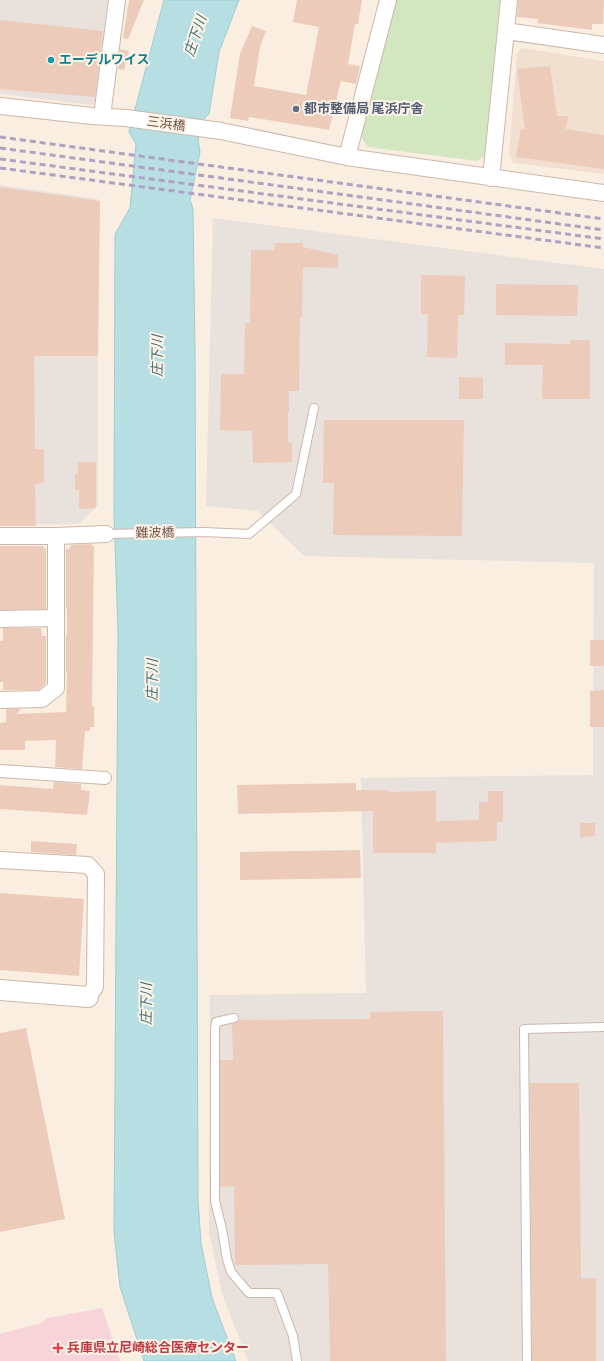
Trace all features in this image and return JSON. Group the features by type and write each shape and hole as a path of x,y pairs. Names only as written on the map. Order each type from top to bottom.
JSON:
{"street":[{"path":"102,116 117,0"},
{"path":"347,157 388,0"},
{"path":"490,178 509,0"},
{"path":"506,31 604,45"},
{"name":"三浜橋","path":"0,106 126,118 222,131 347,157 604,193"},
{"path":"0,536 106,534"},
{"path":"0,700 42,700 56,688 56,536"},
{"path":"0,619 56,618"},
{"path":"0,770 105,778"},
{"path":"0,860 88,865 96,874 95,987 88,997 0,990"}],"lane":[{"name":"難波橋","path":"106,534 204,532 249,534 296,494 314,408"},
{"path":"234,1018 216,1022 215,1029 216,1208 231,1272 249,1294 277,1293 293,1336 297,1361"},
{"path":"527,1361 524,1029 604,1028"}],"shaded area":[{"name":"エーデルワイス","path":"0,0 112,0 100,98 92,105 0,94"},
{"path":"522,48 604,61 604,174 513,163 509,155 517,53"},
{"path":"0,185 98,199 98,505 79,524 0,525"},
{"path":"213,218 604,269 604,1361 248,1361 222,1294 209,1232 210,995 366,993 361,778 593,775 594,563 304,556 258,511 206,506"},
{"name":"兵庫県立尼崎総合医療センター","path":"102,1308 120,1361 0,1361 0,1334 41,1323 48,1318"}],"green space":[{"path":"396,0 500,0 485,156 477,161 368,147 361,137"}],"water":[{"name":"庄下川","path":"164,0 239,0 219,52 209,114 204,119 198,139 200,152 190,200 193,209 195,351 198,1201 201,1243 212,1298 236,1361 144,1361 120,1287 114,1232 118,632 114,513 115,234 130,208 136,144 129,132"}],"building":[{"path":"129,0 144,0 128,39 123,38"},
{"path":"297,0 362,0 358,24 355,24 348,64 360,66 356,84 341,81 329,130 249,117 248,121 230,118 240,54 252,26 266,31 260,47 254,86 306,95 319,27 293,22"},
{"path":"518,0 604,0 603,24 592,24 592,30 537,23 538,19 517,17"},
{"name":"エーデルワイス","path":"0,20 103,31 95,97 0,89"},
{"path":"120,49 129,51 124,70 118,69"},
{"path":"550,66 557,116 568,116 566,129 604,135 604,169 516,157 521,129 525,129 517,69"},
{"path":"0,187 100,201 98,356 34,356 35,449 44,449 44,483 35,484 36,526 0,526"},
{"path":"275,243 303,243 303,247 338,255 338,268 303,267 302,318 300,318 299,391 289,391 288,443 292,443 292,462 253,463 252,431 220,430 221,374 244,374 245,323 250,323 251,250 275,250"},
{"path":"421,275 465,276 464,315 458,315 457,358 427,357 428,314 421,314"},
{"path":"496,284 578,285 577,316 496,315"},
{"path":"570,340 590,340 590,399 542,399 543,365 505,365 505,343 570,344"},
{"path":"459,377 483,378 483,399 459,399"},
{"path":"324,420 464,420 462,536 333,535 334,483 323,483"},
{"path":"78,462 96,462 96,508 79,509 79,490 75,490 75,474 78,474"},
{"path":"91,544 94,547 92,706 94,706 94,727 90,727 90,731 85,731 82,769 55,767 56,740 25,741 25,750 0,750 0,723 6,722 6,709 21,709 16,714 66,712 66,549 69,549 71,545"},
{"path":"0,546 43,546 43,548 46,548 46,609 0,610"},
{"path":"3,628 41,628 42,636 46,636 46,683 39,690 3,690 3,682 0,682 0,641 3,641"},
{"path":"590,640 604,640 604,666 590,666"},
{"path":"604,690 604,727 590,727 590,691"},
{"path":"54,782 81,784 81,790 90,791 87,815 0,809 0,785 53,789"},
{"path":"356,783 356,790 388,790 388,792 436,791 436,821 479,820 479,802 488,802 488,791 503,791 503,822 497,822 497,841 436,843 436,853 373,853 373,811 238,814 237,785"},
{"path":"580,823 595,823 595,836 580,837"},
{"path":"31,841 77,844 76,855 31,852"},
{"path":"360,850 361,878 240,880 240,852"},
{"path":"0,893 84,899 79,976 0,970"},
{"path":"443,1011 446,1361 330,1361 328,1264 235,1265 234,1186 220,1187 220,1060 233,1060 232,1024 239,1020 370,1019 370,1012"},
{"path":"26,1028 65,1219 0,1232 0,1033"},
{"path":"530,1083 579,1083 581,1278 596,1278 596,1361 532,1361"}],"railway":[{"path":"0,137 604,219"},
{"path":"0,148 604,230"},
{"path":"0,159 604,239"},
{"path":"0,168 604,248"}],"place":[{"name":"エーデルワイス","path":"51,60"},
{"name":"都市整備局 尾浜庁舎","path":"296,109"},
{"name":"兵庫県立尼崎総合医療センター","path":"58,1348"}]}
